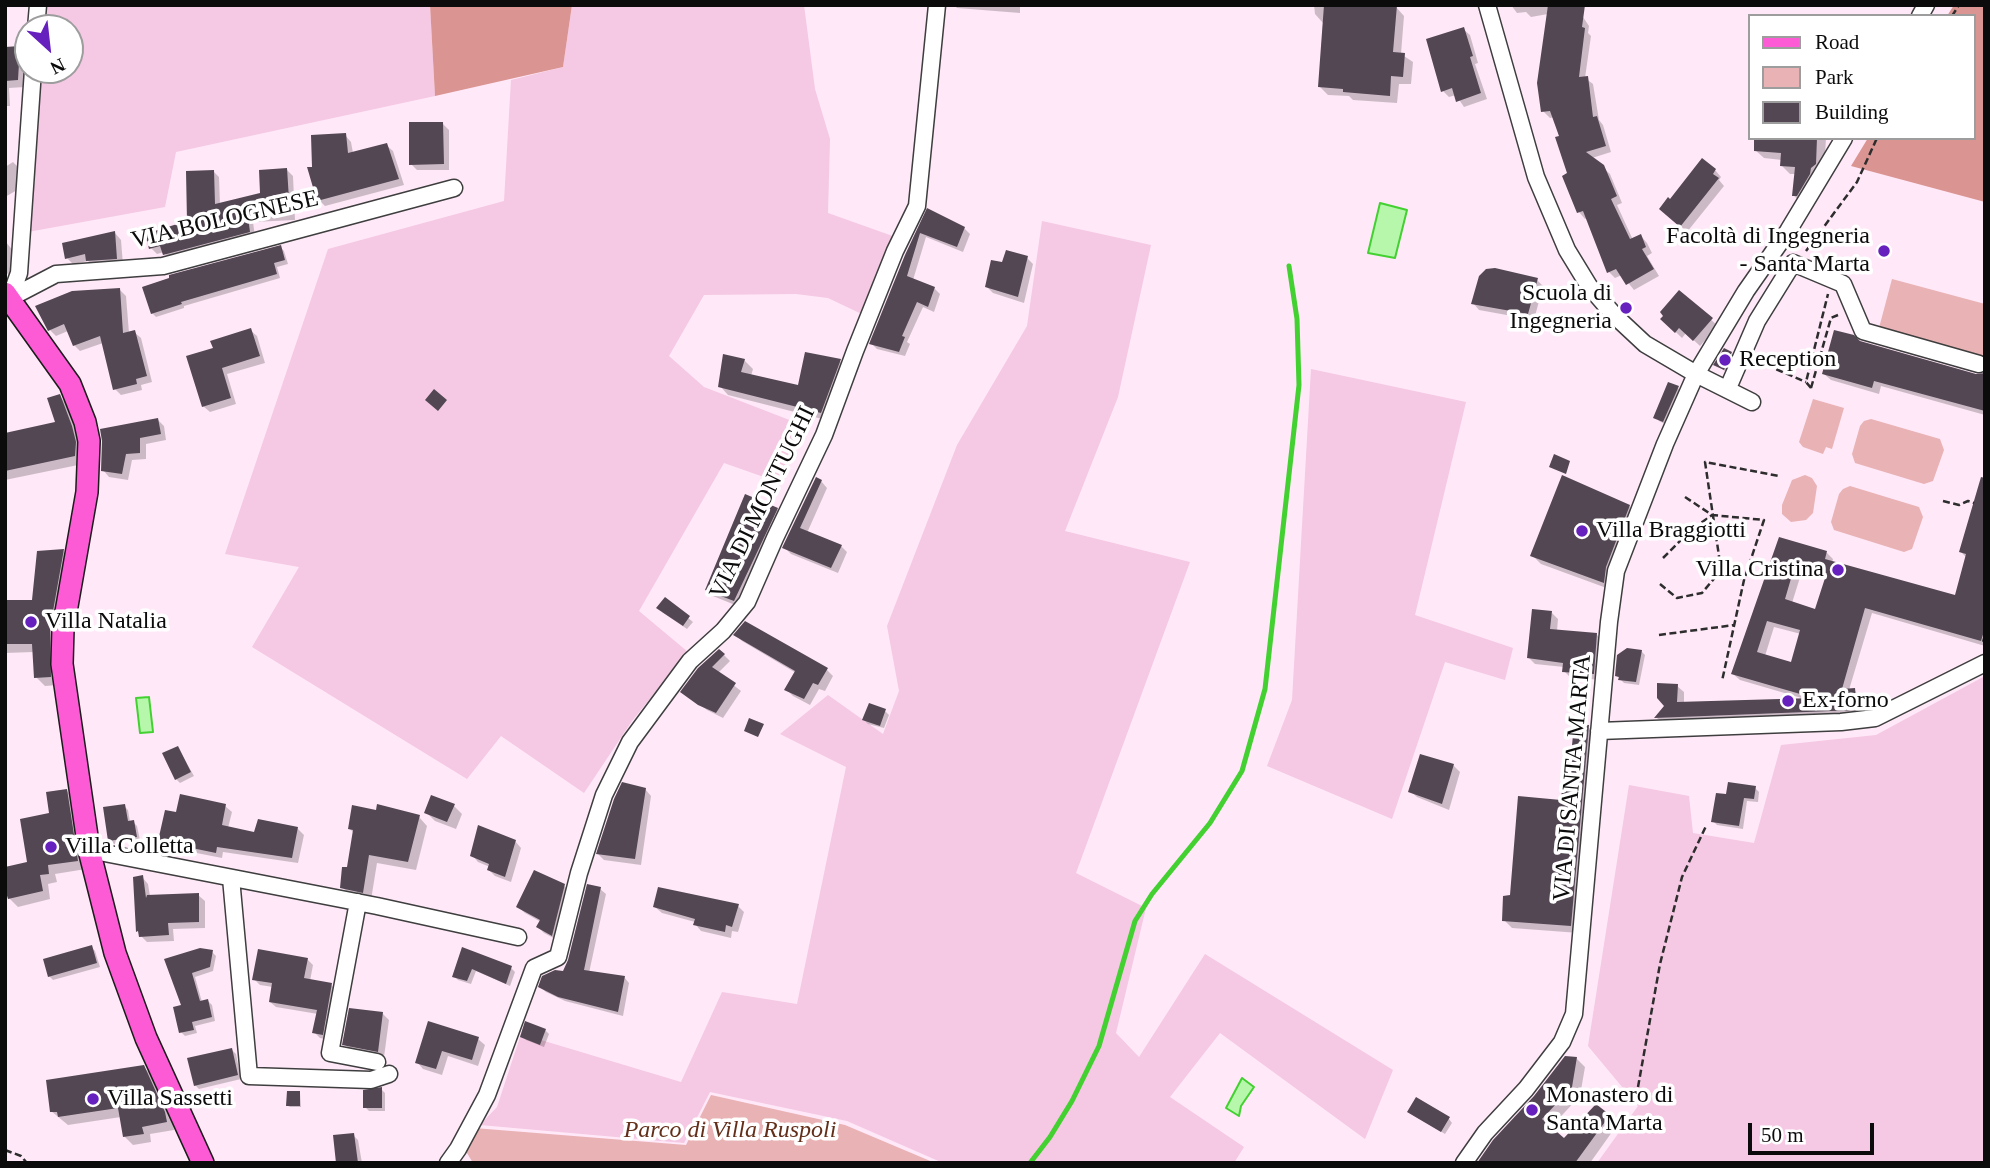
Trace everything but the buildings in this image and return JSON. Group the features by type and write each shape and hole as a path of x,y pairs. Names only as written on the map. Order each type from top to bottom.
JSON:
{"main road":[{"path":"7,296 70,384 79,401 89,440 87,492 63,629 62,664 89,850 115,953 146,1038 203,1163"}],"street":[{"name":"VIA DI MONTUGHI","path":"448,1163 487,1095 534,968 558,957 579,873 604,795 630,742 690,661 723,631 747,602 824,435 895,251 917,206 937,5"},
{"path":"1487,5 1536,177 1567,250 1589,286 1645,344 1752,402"},
{"path":"7,296 19,273 32,84"},
{"name":"VIA DI SANTA MARTA","path":"1464,1163 1485,1133 1526,1089 1562,1042 1572,1024 1577,997 1599,731 1616,571 1665,444 1696,374 1843,140"},
{"name":"VIA BOLOGNESE","path":"7,296 56,274 163,266 454,188"},
{"path":"1728,388 1757,321 1793,263 1843,284 1863,331 1979,364"},
{"path":"1599,731 1841,722 1875,718 1985,663"},
{"path":"89,850 358,902 518,937"},
{"path":"231,878 249,1076 371,1080 383,1068 330,1054 358,902"}],"path":[{"path":"1801,256 1857,183 1876,140"},
{"path":"1805,382 1832,281"},
{"path":"1743,355 1805,382 1811,388 1831,318 1854,309"},
{"path":"1660,584 1677,598 1702,593 1717,575 1719,556 1705,461 1779,476"},
{"path":"1685,497 1712,515 1764,520 1744,580 1722,681"},
{"path":"1943,501 1959,505 1968,501 1974,503"},
{"path":"1663,558 1690,531 1712,515"},
{"path":"1718,564 1744,580"},
{"path":"1659,635 1734,625"},
{"path":"1985,635 1985,643"},
{"path":"1638,1087 1663,952 1682,877 1706,826"},
{"path":"5,1150 21,1156 27,1163"}],"shaded area":[{"path":"45,5 430,5 435,96 176,152 165,207 28,232 39,84 84,84 84,14 44,14"},
{"path":"430,5 572,5 563,67 435,96"},
{"path":"572,5 804,5 815,89 830,139 828,213 901,239 868,317 828,298 796,294 704,295 669,356 704,387 805,426 778,482 724,463 639,611 688,652 632,721 584,793 501,736 467,779 252,647 299,567 225,554 328,249 504,201 511,80 563,67"},
{"path":"1954,5 1985,5 1985,202 1851,166 1867,140 1976,140 1976,14 1948,14"},
{"path":"1380,203 1407,210 1395,258 1368,253"},
{"path":"1042,221 1151,245 1118,397 1065,531 1190,562 1076,873 1146,908 1116,1033 1139,1057 1205,954 1393,1070 1365,1139 1220,1033 1170,1097 1244,1147 1234,1163 943,1163 847,1121 710,1092 684,1143 480,1125 497,1107 521,1034 681,1082 722,992 797,1004 846,767 780,734 828,695 883,734 899,691 887,626 957,445 1027,326"},
{"path":"1311,369 1466,402 1415,615 1513,648 1505,680 1445,662 1392,819 1267,766 1292,700"},
{"path":"1985,676 1985,1163 1597,1163 1638,1106 1588,1046 1629,785 1689,796 1693,833 1754,843 1781,745 1876,735"},
{"path":"149,697 153,732 140,733 136,698"},
{"path":"1242,1078 1254,1087 1241,1106 1239,1116 1226,1108"}],"green space":[{"path":"1892,279 1985,304 1985,357 1879,328"},
{"path":"1813,399 1844,408 1832,449 1826,447 1823,454 1803,447 1799,442"},
{"path":"1871,419 1940,439 1944,450 1933,481 1924,484 1855,463 1852,454 1860,426"},
{"path":"1805,475 1812,478 1817,486 1813,513 1806,520 1791,522 1782,514 1782,505 1792,480"},
{"path":"1850,486 1919,507 1923,517 1912,549 1904,552 1834,530 1831,522 1839,494"},
{"name":"Parco di Villa Ruspoli","path":"711,1095 845,1125 935,1163 473,1163 464,1148 474,1128 686,1145"}],"waterway":[{"path":"1030,1163 1072,1101 1099,1046 1135,921 1152,894 1210,823 1242,771 1265,689 1299,385 1297,319 1289,266"}],"place":[{"name":"Facoltà di Ingegneria - Santa Marta","path":"1884,251"},
{"name":"Scuola di Ingegneria","path":"1626,308"},
{"name":"Reception","path":"1725,360"},
{"name":"Villa Braggiotti","path":"1582,531"},
{"name":"Villa Cristina","path":"1838,570"},
{"name":"Villa Natalia","path":"31,622"},
{"name":"Ex-forno","path":"1788,701"},
{"name":"Villa Colletta","path":"51,847"},
{"name":"Villa Sassetti","path":"93,1099"},
{"name":"Monastero di Santa Marta","path":"1532,1110"}]}
